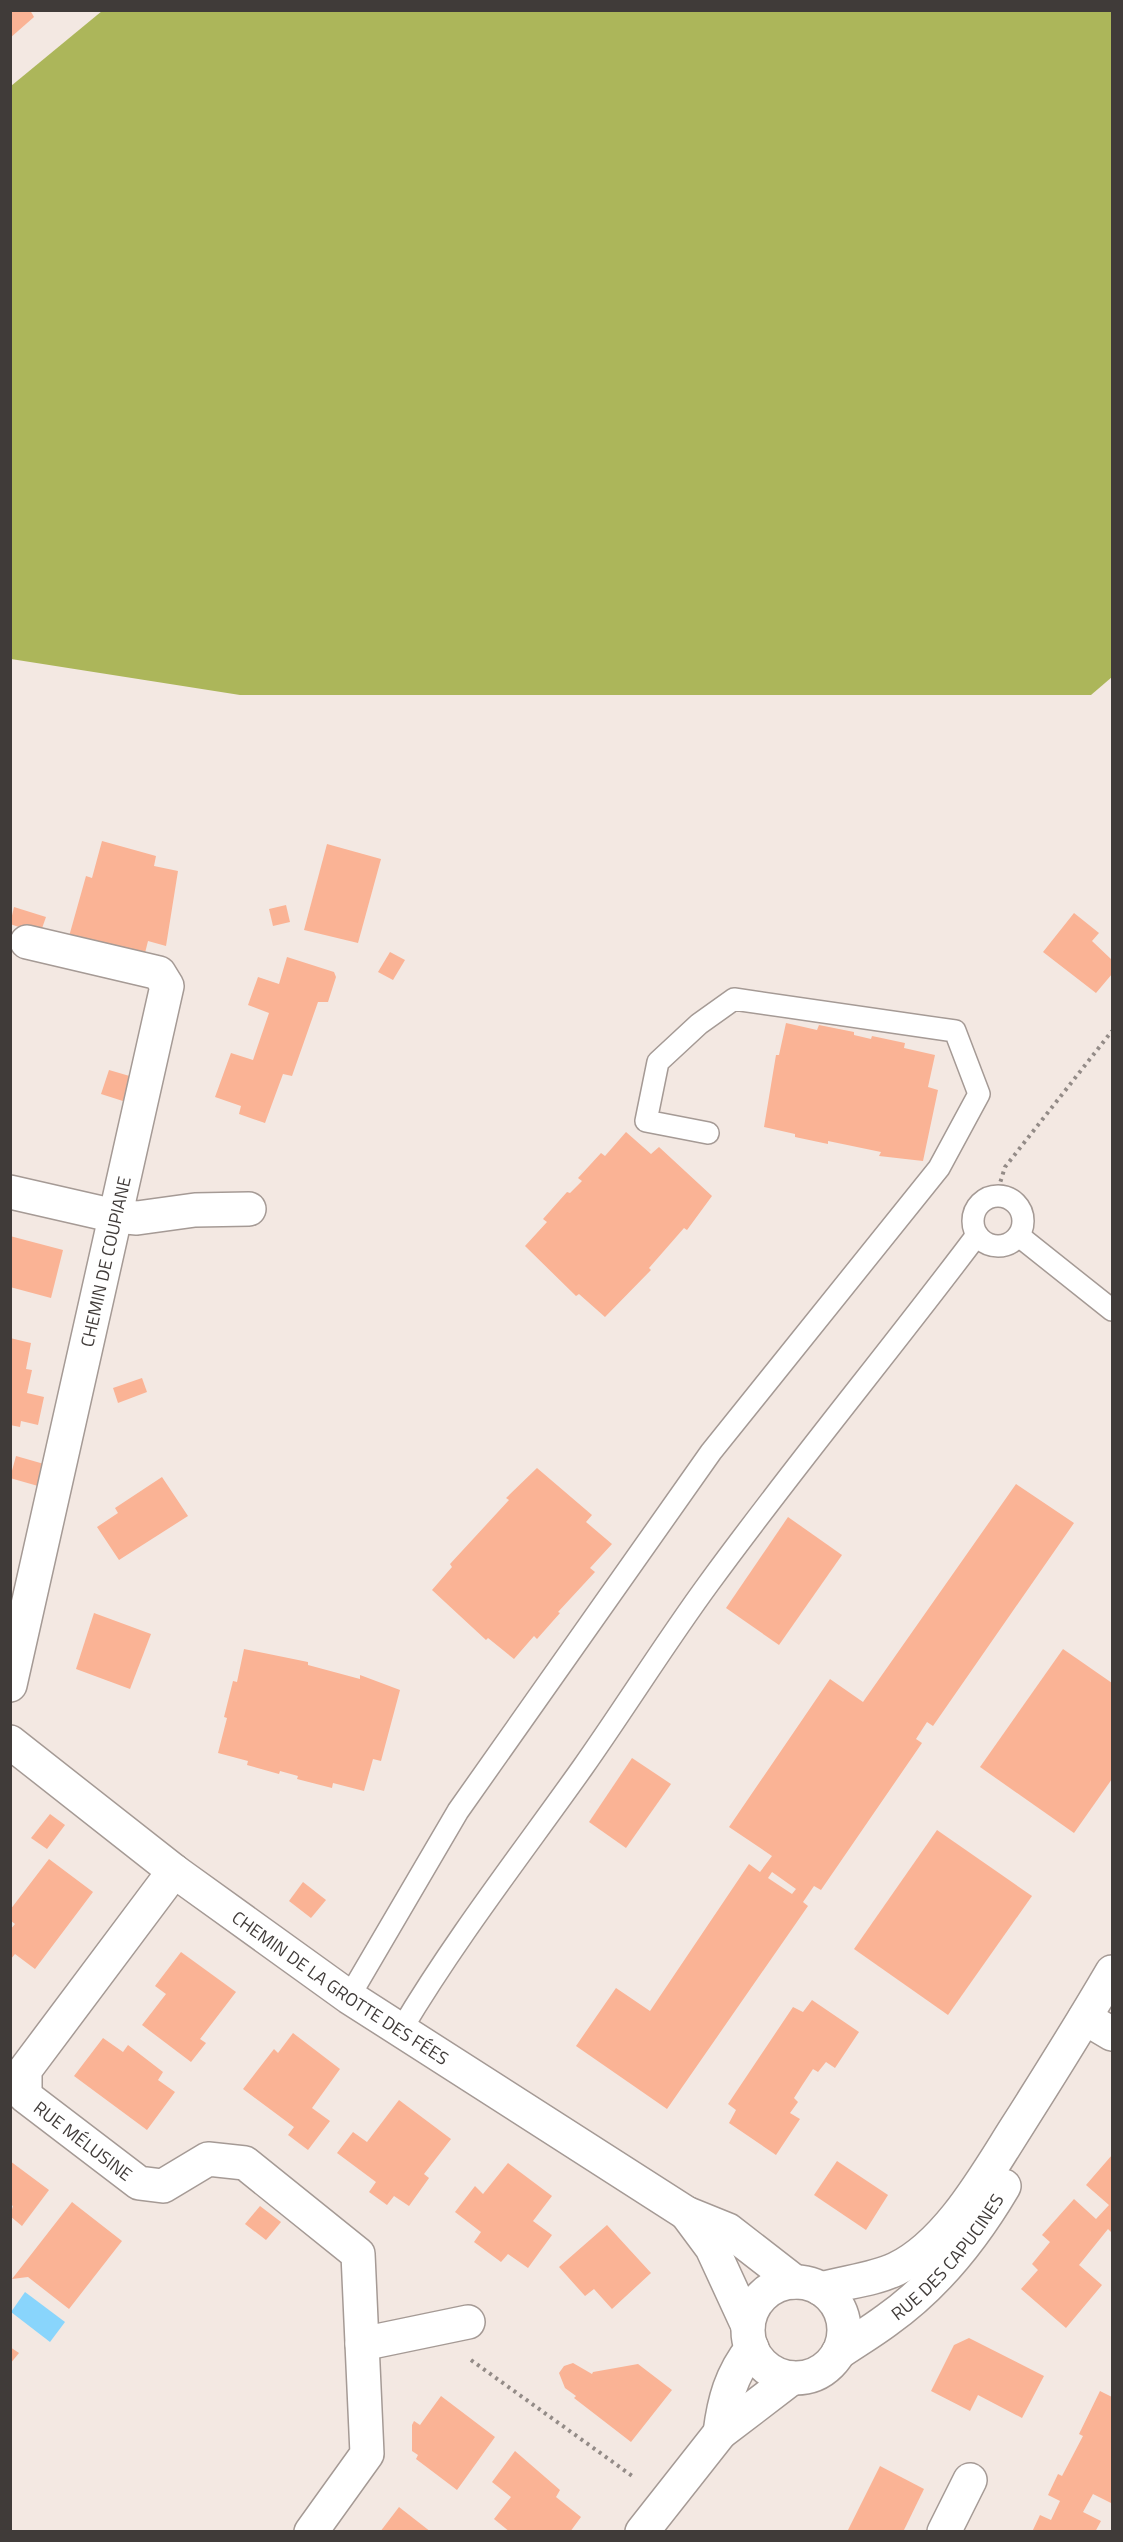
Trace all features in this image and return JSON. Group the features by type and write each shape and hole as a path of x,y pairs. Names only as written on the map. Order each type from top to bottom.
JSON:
{"street":[{"name":"CHEMIN DE COUPIANE","path":"10,1685 167,986 159,973 27,942"},
{"path":"10,1192 115,1216 137,1218 195,1210 249,1209"},
{"name":"CHEMIN DE LA GROTTE DES FÉES","path":"10,1742 174,1871 350,1997 686,2213 728,2230 838,2306 844,2330 838,2353"},
{"name":"RUE MÉLUSINE","path":"174,1871 25,2070 25,2096 139,2184 163,2186 208,2159 245,2163 358,2254 367,2454 311,2532"},
{"name":"RUE DES CAPUCINES","path":"808,2285 897,2269 943,2232 962,2210 1055,2069 1099,2026 1113,1972"},
{"name":"RUE DES CAPUCINES","path":"838,2353 888,2320 921,2292 979,2227 1004,2187 1055,2069"},
{"name":"CHEMIN DE LA GROTTE DES FÉES","path":"686,2213 712,2248 750,2337 768,2368 780,2375 792,2378"},
{"path":"720,2433 727,2392 750,2337 752,2312 768,2291 781,2284 808,2285"},
{"path":"362,2344 468,2322"},
{"path":"642,2532 720,2433 792,2378 814,2374 823,2369 838,2353"},
{"path":"944,2532 970,2480"}],"lane":[{"path":"350,1997 458,1811 711,1452 939,1168 979,1094 955,1031 734,999 699,1024 658,1062 646,1120 708,1133"},
{"path":"996,1196 1004,1196 1018,1205 1024,1220 1019,1236 1014,1241 998,1246 983,1241 977,1235 974,1227 975,1210 987,1198 996,1196"},
{"path":"401,2030 508,1872 627,1706 706,1586 775,1493 884,1358 977,1235"},
{"path":"1019,1236 1113,1310"}],"path":[{"path":"996,1196 1005,1167 1113,1031"},
{"path":"428,2331 666,2501"}],"green space":[{"path":"102,11 1112,11 1112,677 1091,695 240,695 11,659 11,86"}],"water":[{"path":"25,2292 65,2322 50,2342 11,2312"}],"building":[{"path":"10,10 30,10 34,17 10,38"},
{"path":"102,841 156,856 154,866 178,871 166,946 148,941 143,961 68,940 86,876 92,878"},
{"path":"327,844 381,859 358,943 304,930"},
{"path":"286,905 290,922 273,926 269,909"},
{"path":"14,907 46,917 40,934 10,924"},
{"path":"1074,913 1099,933 1092,941 1112,960 1112,974 1096,993 1043,952"},
{"path":"390,952 405,960 393,980 378,972"},
{"path":"287,957 334,972 336,977 328,1002 318,1002 292,1076 283,1074 265,1123 239,1114 241,1106 215,1097 231,1053 253,1060 269,1013 248,1005 258,977 279,984"},
{"path":"786,1023 817,1030 819,1025 854,1032 854,1035 871,1039 872,1036 905,1043 904,1048 935,1055 928,1087 938,1090 923,1161 879,1156 881,1152 795,1137 795,1134 764,1127 776,1055 779,1055"},
{"path":"109,1070 133,1077 126,1102 101,1094"},
{"path":"626,1132 651,1154 659,1147 712,1196 687,1230 684,1228 649,1268 651,1270 605,1317 579,1294 576,1296 525,1246 547,1222 543,1219 567,1192 570,1193 582,1181 578,1178 601,1153 605,1156"},
{"path":"10,1236 63,1250 51,1298 10,1287"},
{"path":"10,1338 31,1343 26,1369 32,1370 27,1393 44,1397 38,1425 21,1421 20,1427 10,1425"},
{"path":"142,1378 147,1392 118,1403 113,1388"},
{"path":"16,1456 44,1464 38,1486 10,1478"},
{"path":"537,1468 592,1515 586,1522 612,1544 590,1568 595,1572 537,1639 534,1636 514,1659 488,1638 486,1640 432,1590 452,1567 450,1564 509,1500 506,1498"},
{"path":"162,1477 188,1516 119,1560 97,1527 118,1513 115,1508"},
{"path":"1016,1484 1074,1523 933,1726 927,1722 916,1739 922,1743 821,1890 814,1886 803,1902 808,1906 667,2109 576,2046 616,1988 650,2011 749,1864 760,1872 772,1856 729,1827 830,1679 863,1702","holes":["772,1872 796,1889 792,1894 768,1878"]},
{"path":"788,1517 842,1555 779,1645 726,1608"},
{"path":"94,1613 151,1634 130,1689 76,1669"},
{"path":"244,1649 308,1662 308,1665 360,1679 360,1675 400,1690 381,1761 373,1759 364,1791 333,1783 332,1788 297,1779 298,1776 280,1771 279,1774 247,1765 248,1761 218,1753 233,1681 237,1682"},
{"path":"1063,1649 1112,1683 1112,1779 1074,1833 980,1767"},
{"path":"632,1758 671,1784 626,1848 589,1822"},
{"path":"50,1814 65,1825 47,1849 31,1838"},
{"path":"937,1830 1032,1896 948,2015 854,1949"},
{"path":"49,1859 93,1892 35,1969 15,1954 10,1960 10,1930 15,1924 10,1920 10,1910"},
{"path":"303,1882 326,1900 311,1918 289,1901"},
{"path":"181,1952 236,1992 200,2039 206,2043 191,2062 142,2025 166,1994 155,1986"},
{"path":"812,2000 859,2032 835,2068 826,2062 818,2072 813,2069 794,2098 798,2102 790,2113 800,2119 776,2155 729,2123 736,2110 728,2104 793,2007 803,2012"},
{"path":"293,2033 340,2069 312,2108 330,2121 308,2150 288,2135 294,2127 243,2089 274,2049 278,2053"},
{"path":"103,2038 123,2052 128,2045 163,2072 158,2080 175,2092 147,2130 74,2076"},
{"path":"399,2100 451,2139 424,2174 429,2178 409,2206 394,2196 387,2205 369,2192 376,2182 337,2153 353,2132 367,2142"},
{"path":"1112,2155 1112,2233 1108,2229 1079,2265 1102,2285 1066,2328 1021,2289 1038,2270 1032,2264 1050,2242 1042,2235 1074,2199 1096,2219 1109,2205 1086,2185"},
{"path":"10,2161 49,2190 22,2226 10,2216 13,2206 10,2204"},
{"path":"837,2161 888,2195 866,2230 814,2195"},
{"path":"508,2163 552,2196 533,2221 552,2235 528,2268 508,2254 501,2262 474,2242 481,2232 455,2212 475,2186 483,2194"},
{"path":"72,2202 122,2241 69,2309 28,2277 12,2279"},
{"path":"260,2206 281,2222 266,2240 245,2224"},
{"path":"607,2225 651,2273 612,2309 594,2289 585,2296 559,2267"},
{"path":"969,2338 1044,2376 1022,2418 978,2395 970,2411 931,2391 954,2345"},
{"path":"10,2347 19,2353 10,2364"},
{"path":"573,2363 592,2374 638,2364 672,2390 631,2442 574,2398 576,2396 565,2388 559,2373 564,2366"},
{"path":"1100,2391 1112,2397 1111,2503 1093,2494 1083,2512 1101,2521 1095,2532 1032,2532 1040,2515 1051,2520 1060,2501 1048,2495 1058,2474 1062,2476 1083,2436 1079,2434"},
{"path":"441,2396 495,2437 457,2490 416,2459 418,2455 412,2451 414,2421 420,2425"},
{"path":"515,2451 560,2490 556,2497 581,2517 570,2532 510,2532 494,2519 511,2497 492,2482"},
{"path":"880,2466 924,2489 903,2532 847,2532"},
{"path":"399,2507 431,2532 380,2532"}]}
